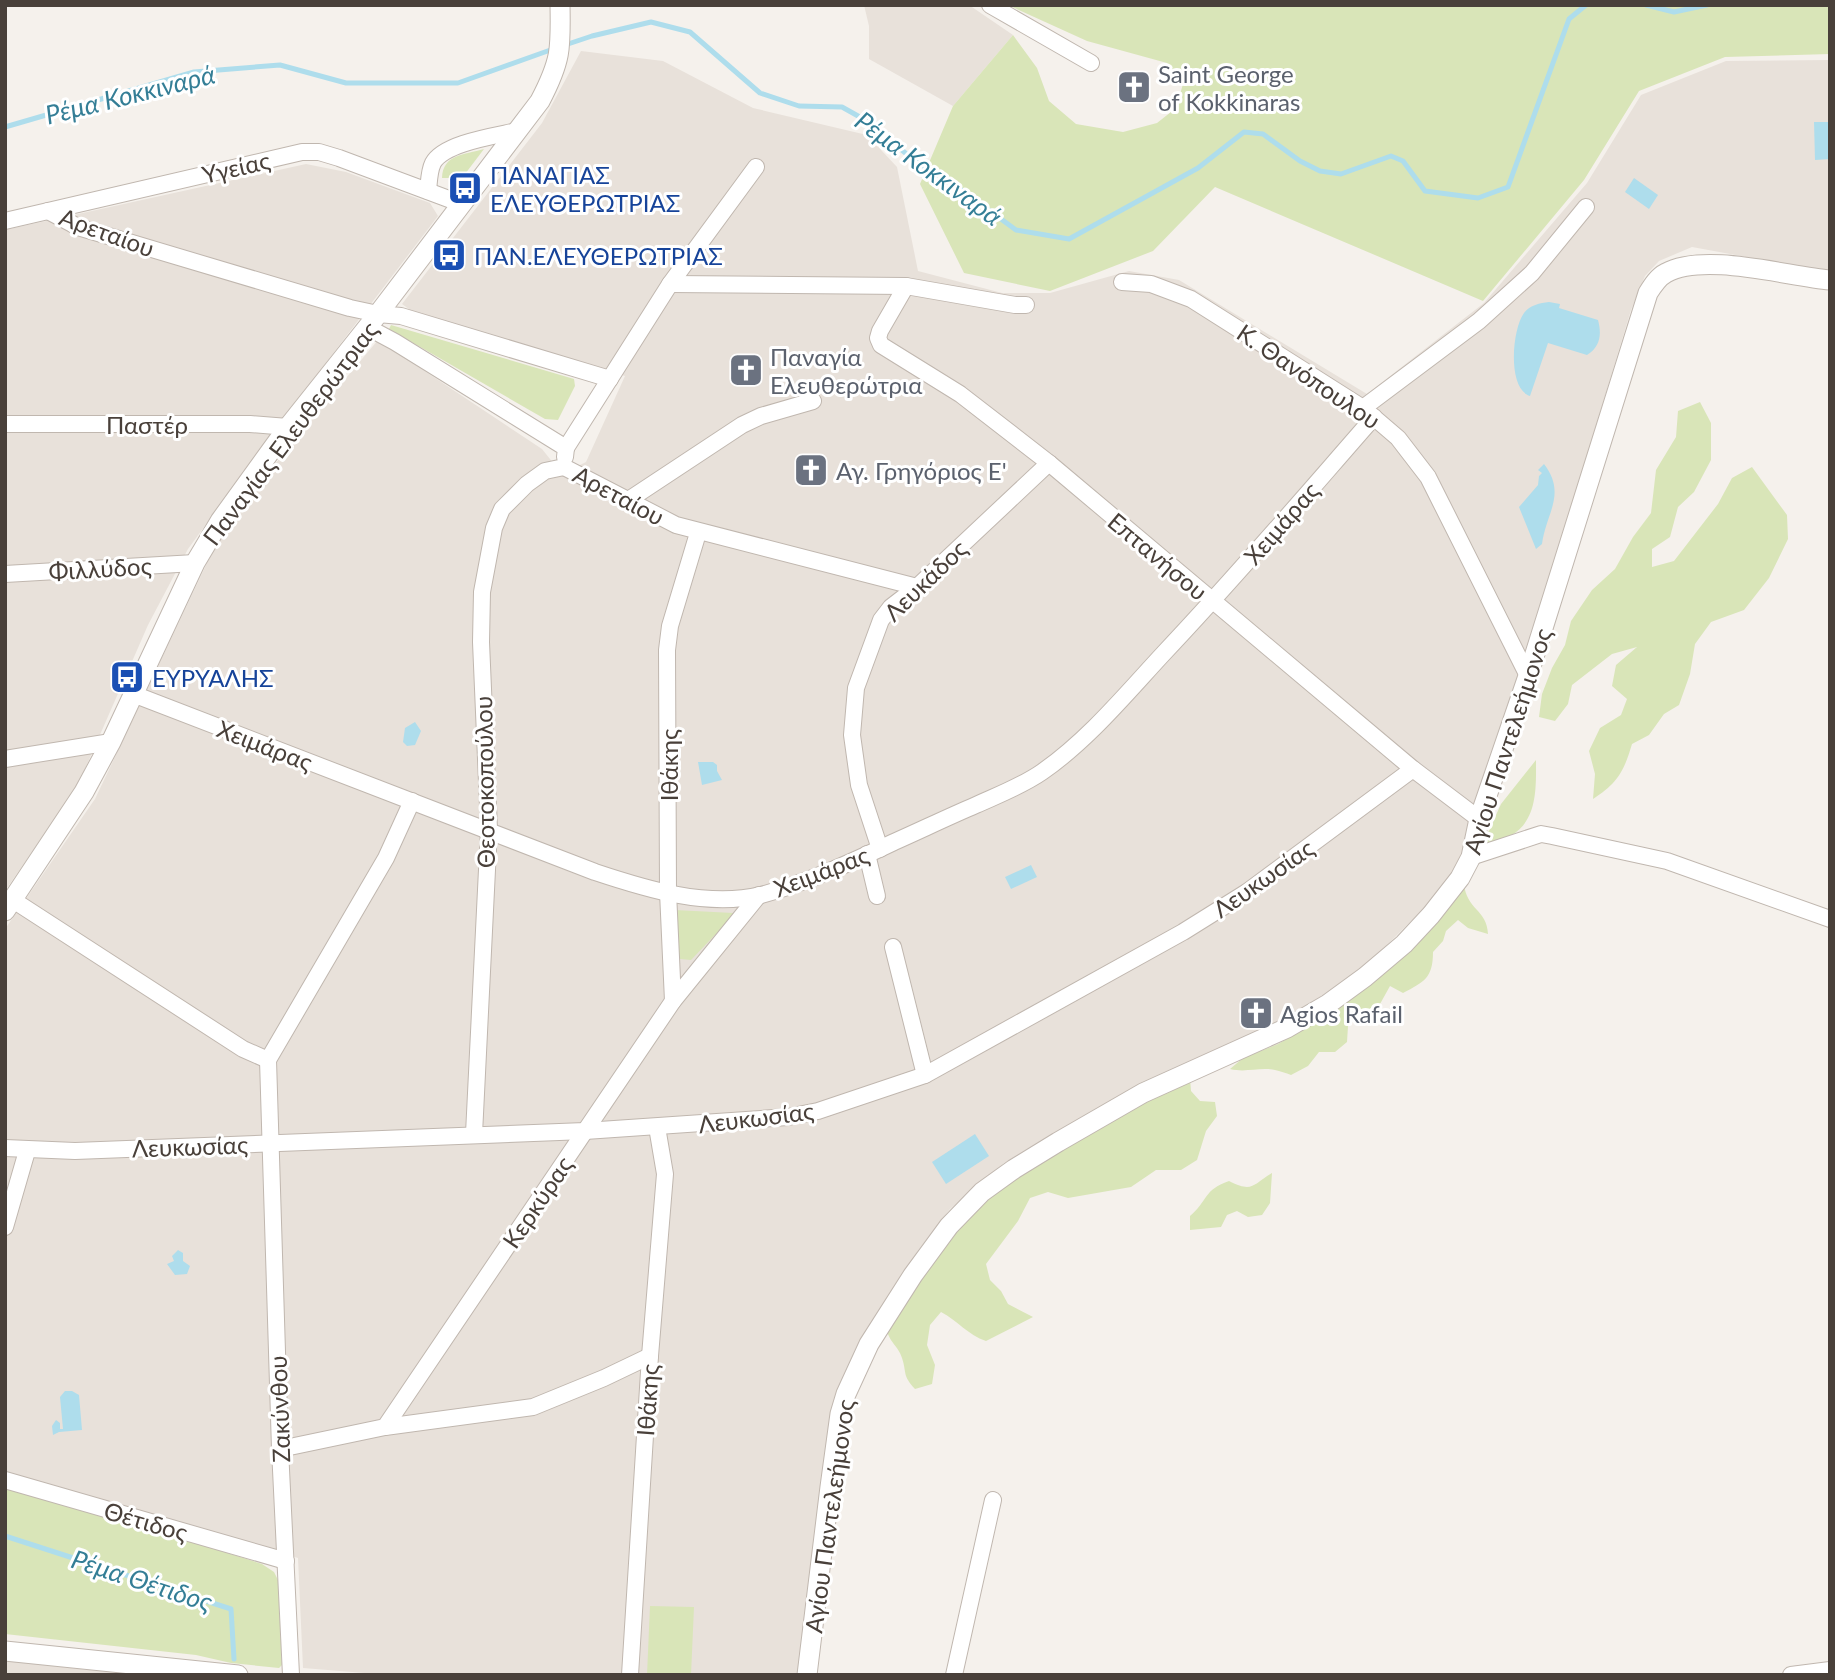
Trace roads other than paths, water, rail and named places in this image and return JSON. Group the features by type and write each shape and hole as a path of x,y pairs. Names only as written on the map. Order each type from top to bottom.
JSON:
{"street":[{"name":"Παναγίας Ελευθερώτριας","path":"9,906 84,793 111,742 195,563 220,521 288,427 540,101 560,56 560,5"},
{"path":"990,5 1091,63"},
{"path":"429,191 433,164 441,153 517,131"},
{"name":"Υγείας","path":"5,220 302,152 319,152 339,158 461,204"},
{"path":"566,448 670,284 756,167"},
{"name":"Χειμάρας","path":"133,694 595,872 643,888 707,898 759,895 796,883 1006,792 1041,773 1075,746 1212,602 1369,413 1532,273 1586,206"},
{"name":"Αρεταίου","path":"48,211 78,227 372,321 395,342 566,448 564,467 676,525 698,533 917,587"},
{"name":"Αγίου Παντελεήμονος","path":"807,1675 840,1414 846,1394 869,1344 913,1275 949,1226 982,1192 1014,1169 1143,1093 1287,1028 1366,977 1422,925 1460,878 1471,857 1479,819 1528,676 1642,307 1656,281 1664,274 1696,265 1727,266 1830,280"},
{"name":"Κ. Θανόπουλου","path":"1122,282 1151,284 1191,299 1369,413 1398,438 1428,477 1528,676"},
{"path":"670,284 906,286 1026,305"},
{"name":"Επτανήσου","path":"906,286 880,331 878,338 881,345 960,394 1049,463 1413,769 1479,819"},
{"name":"Αρεταίου","path":"372,321 401,316 610,379"},
{"path":"630,499 742,425 761,416 813,401"},
{"name":"Παστέρ","path":"5,424 250,424 288,427"},
{"name":"Λευκάδος","path":"877,896 873,851 852,735 852,709 856,688 881,620 891,607 917,587 1049,463"},
{"name":"Θεοτοκοπούλου","path":"474,1134 489,830 481,642 482,592 494,528 502,509 527,484 545,471 564,467"},
{"name":"Ιθάκης","path":"673,1001 668,892 667,650 670,626 698,533"},
{"name":"Φιλλύδος","path":"5,573 195,563"},
{"path":"5,759 111,742"},
{"name":"Λευκωσίας","path":"5,1148 75,1151 585,1131 788,1117 818,1111 925,1075 1183,932 1247,892 1413,769"},
{"path":"9,906 243,1049 268,1060 386,858 412,801"},
{"path":"1471,857 1541,834 1667,861 1830,919"},
{"name":"Κερκύρας","path":"385,1427 673,1001 759,895"},
{"path":"893,947 925,1075"},
{"name":"Ζακύνθου","path":"268,1060 280,1449 291,1675"},
{"name":"Ιθάκης","path":"630,1675 664,1174 657,1127"},
{"path":"5,1227 27,1151"},
{"path":"280,1449 385,1427 533,1407 650,1356"},
{"name":"Θέτιδος","path":"5,1480 286,1561"},
{"path":"954,1675 993,1500"},
{"path":"5,1651 239,1675"},
{"path":"1791,1675 1830,1670"}],"water":[{"path":"1814,122 1830,122 1830,159 1815,160"},
{"path":"1634,178 1658,195 1649,209 1625,192"},
{"path":"1549,302 1560,304 1559,308 1598,320 1599,340 1587,355 1548,343 1530,396 1523,391 1515,371 1517,332 1526,310"},
{"path":"1544,464 1551,475 1555,494 1542,544 1536,549 1519,507 1538,485 1542,473 1538,470"},
{"path":"415,722 421,731 415,745 407,746 403,742 405,728"},
{"path":"698,762 713,762 717,765 722,780 702,785"},
{"path":"1031,865 1037,877 1011,889 1005,877"},
{"path":"975,1134 989,1156 946,1184 932,1162"},
{"path":"178,1250 183,1253 183,1261 190,1266 187,1274 175,1275 167,1264 174,1261 172,1256"},
{"path":"65,1391 79,1395 82,1430 53,1435 52,1426 56,1420 60,1423 60,1429 63,1429 60,1397"}],"waterway":[{"name":"Ρέμα Κοκκιναρά","path":"565,45 651,22 690,32 760,93 799,106 842,107 867,121 915,161 956,186 1016,230 1069,239 1198,168 1244,132 1263,134 1300,161 1320,171 1341,174 1391,156 1403,161 1425,191 1478,198 1508,187 1569,19 1586,5"},
{"name":"Ρέμα Κοκκιναρά","path":"1646,5 1674,12 1707,5"},
{"name":"Ρέμα Κοκκιναρά","path":"5,127 194,72 280,65 346,83 458,83 556,48"},
{"name":"Ρέμα Θέτιδος","path":"5,1536 231,1609 234,1659"}],"place":[{"name":"Saint George of Kokkinaras","path":"1134,87"},
{"name":"ΠΑΝΑΓΙΑΣ ΕΛΕΥΘΕΡΩΤΡΙΑΣ","path":"465,188"},
{"name":"ΠΑΝ.ΕΛΕΥΘΕΡΩΤΡΙΑΣ","path":"449,255"},
{"name":"Παναγία Ελευθερώτρια","path":"746,370"},
{"name":"Αγ. Γρηγόριος Ε'","path":"811,470"},
{"name":"ΕΥΡΥΑΛΗΣ","path":"127,677"},
{"name":"Agios Rafail","path":"1256,1013"}]}
